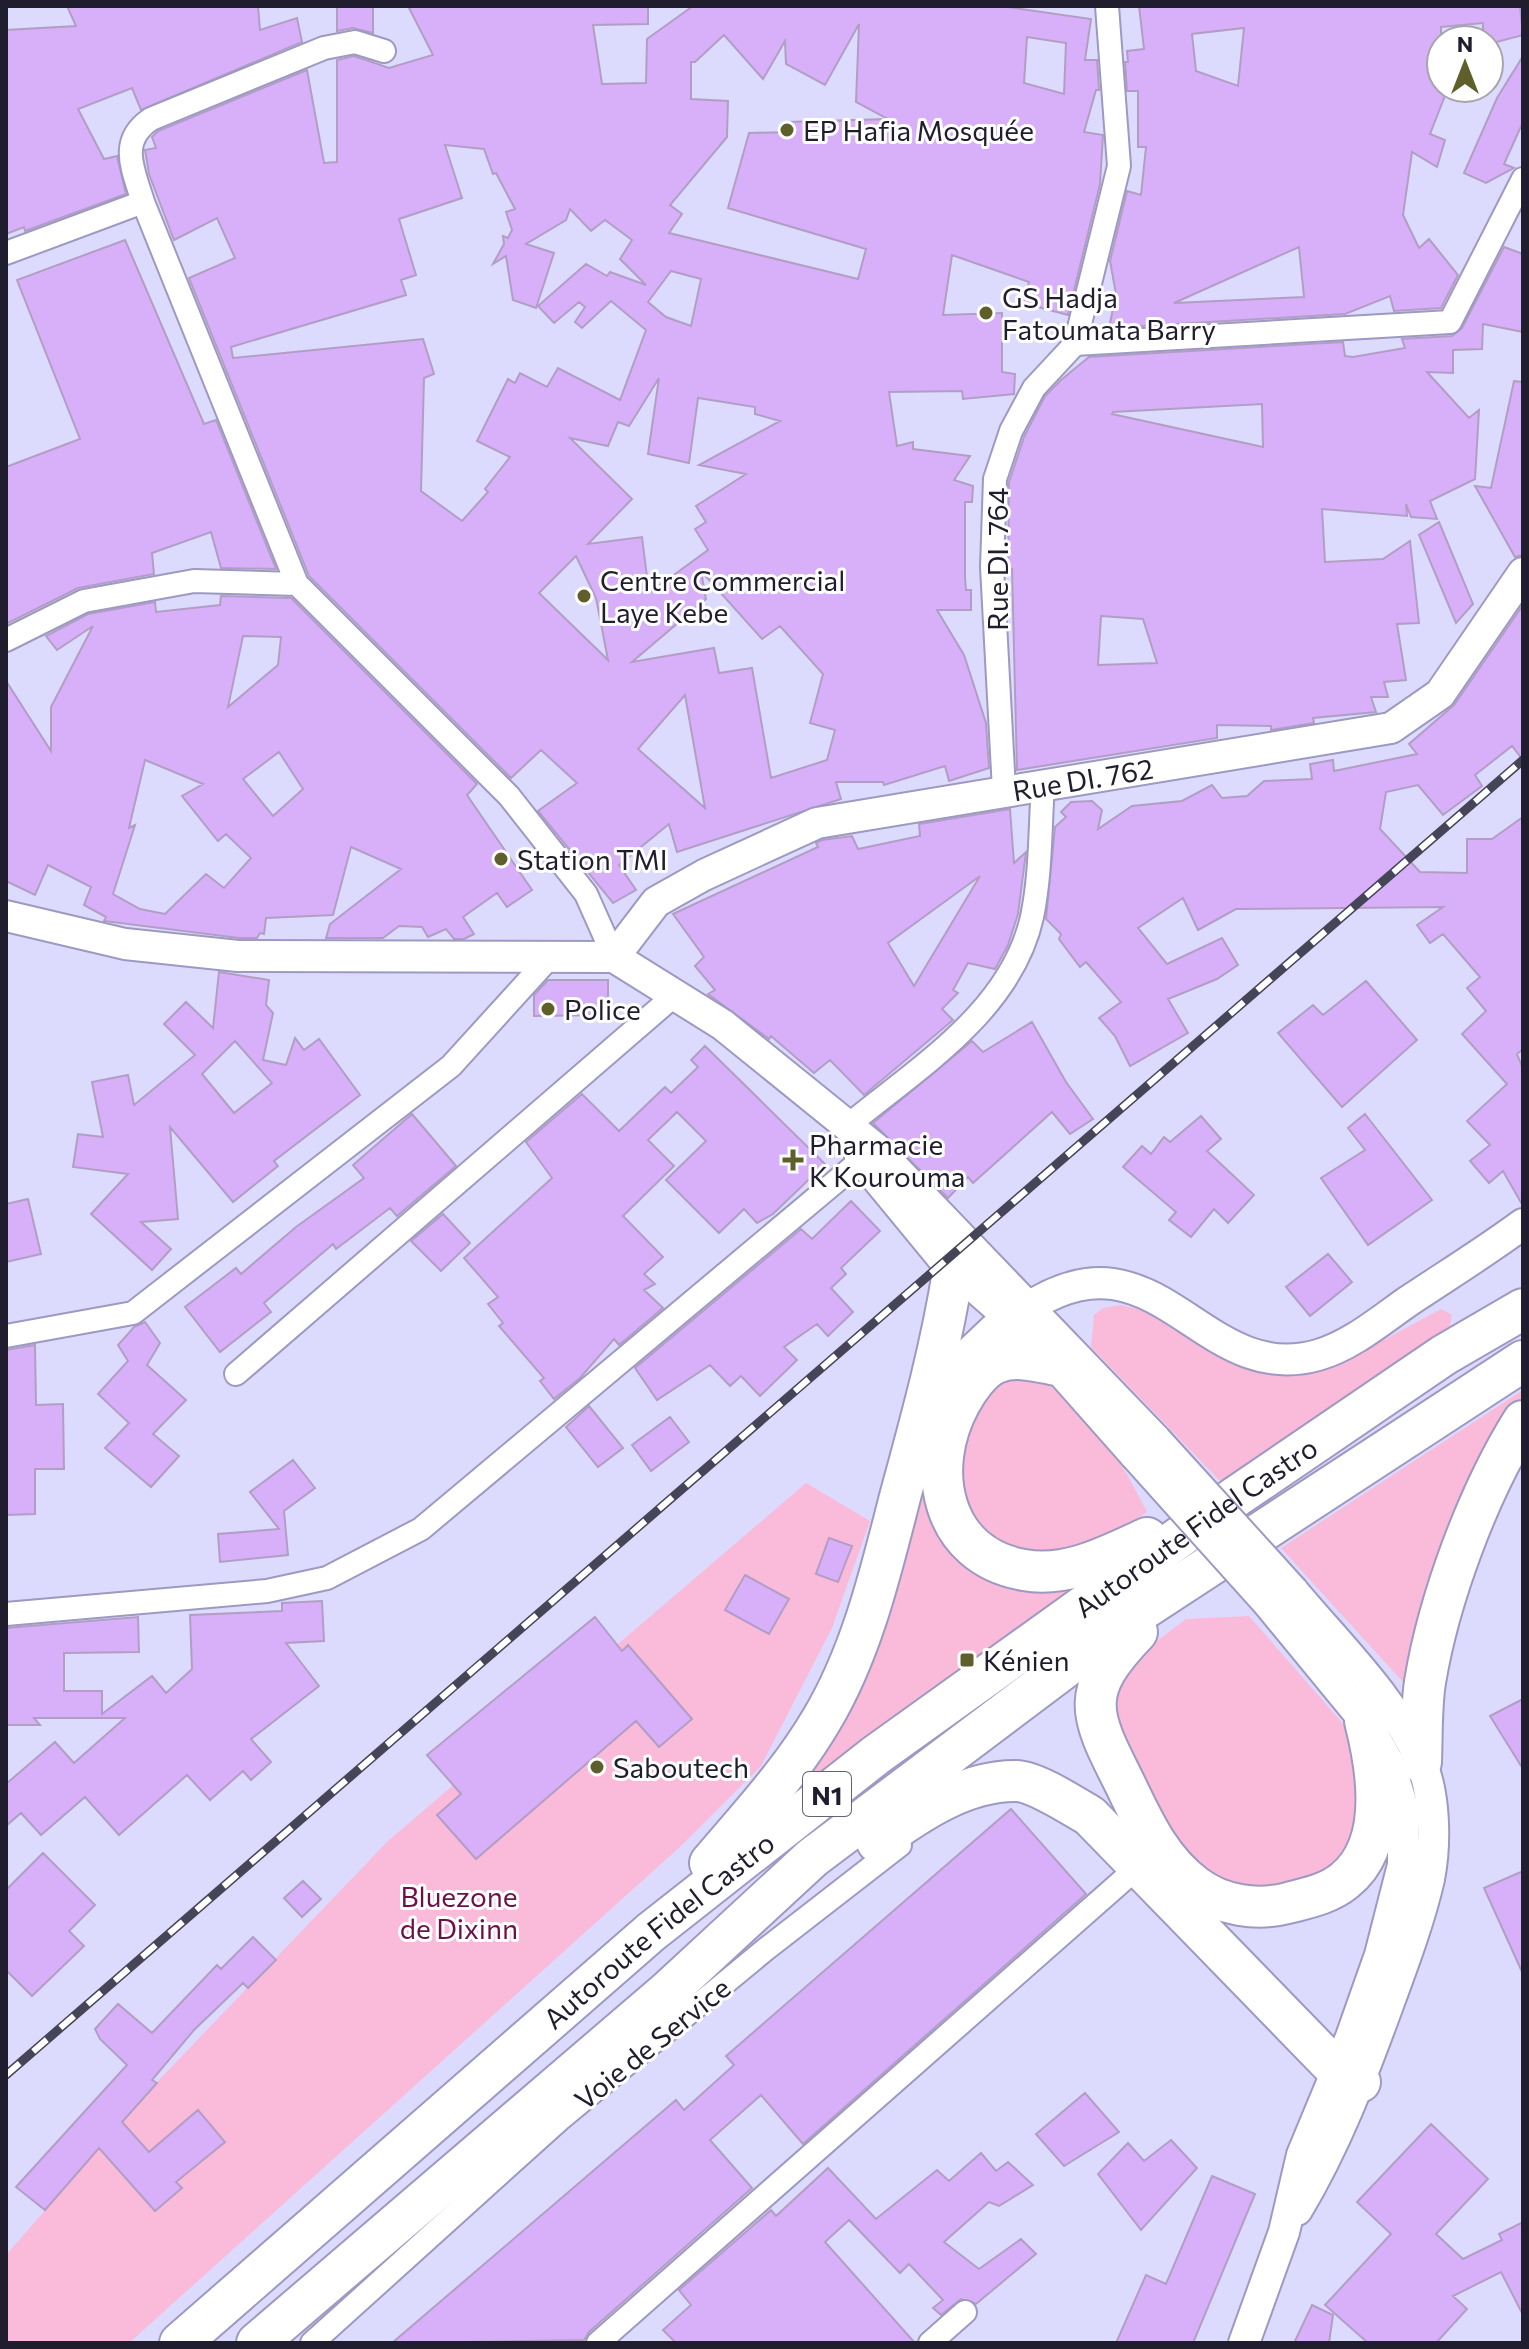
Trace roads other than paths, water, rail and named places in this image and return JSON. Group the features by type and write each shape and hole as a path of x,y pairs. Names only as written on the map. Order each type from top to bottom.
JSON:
{"highway":[{"path":"651,1932 775,1788 823,1718 875,1593 922,1417 954,1266"},
{"name":"Autoroute Fidel Castro","path":"180,2343 651,1932 876,1755 1234,1498 1444,1355 1523,1309"},
{"path":"922,1417 964,1362 1028,1320"},
{"path":"1028,1320 993,1364 968,1388 949,1422 940,1476 955,1529 973,1548 998,1563 1027,1571 1095,1562 1234,1498"},
{"path":"993,1364 1012,1359 1056,1365"},
{"name":"Autoroute Fidel Castro","path":"257,2343 668,1991 812,1858 1139,1612 1523,1361"},
{"path":"1421,1762 1424,1686 1435,1630 1493,1468 1523,1421"},
{"path":"1183,1584 1118,1652 1095,1693 1095,1717 1102,1741 1157,1850 1197,1888 1235,1904 1265,1909 1321,1894 1346,1880 1362,1858 1375,1822 1378,1772 1365,1721"},
{"path":"668,1991 914,1815 963,1791 1019,1781 1090,1816 1348,2076"}],"main road":[{"name":"Rue DI. 762","path":"614,957 656,902 704,875 817,823 1391,728 1440,694 1523,573"},
{"path":"6,916 125,944 238,956 614,957 723,1025 840,1123 1146,1447 1280,1597 1390,1707 1421,1762 1433,1822 1429,1876 1414,1933 1348,2076 1302,2155 1284,2232 1244,2343"},
{"path":"868,1154 944,1260 1028,1320 1056,1365 1146,1447"},
{"path":"1028,1320 1045,1295 1093,1282 1120,1282 1171,1307 1226,1343 1271,1359 1318,1355 1361,1333 1523,1224"},
{"path":"1280,1597 1365,1721 1390,1765 1403,1808 1403,1865 1348,2076"}],"street":[{"path":"1107,6 1119,166 1075,344 1450,322 1523,179"},
{"path":"384,51 355,42 324,48 151,119 136,129 129,144 143,202 297,584 509,796 586,894 614,957"},
{"path":"6,253 143,202"},
{"name":"Rue DI. 764","path":"1004,790 992,567 995,479 1011,431 1034,388 1075,344"},
{"path":"6,640 84,601 194,581 297,584"},
{"path":"840,1123 970,1022 1006,983 1032,919 1043,784"},
{"path":"6,1336 133,1313 451,1066 550,957"},
{"path":"236,1374 676,994"},
{"path":"6,1614 267,1591 327,1578 421,1529 868,1154"},
{"name":"Voie de Service","path":"312,2343 559,2120 766,1949 927,1824 955,1807 1019,1781"},
{"path":"598,2343 1138,1867"},
{"path":"930,2343 965,2312"}],"railway":[{"path":"6,2075 1523,760"}],"place":[{"name":"EP Hafia Mosquée","path":"787,130"},
{"name":"GS Hadja Fatoumata Barry","path":"986,313"},
{"name":"Centre Commercial Laye Kebe","path":"584,596"},
{"name":"Station TMI","path":"501,859"},
{"name":"Police","path":"548,1009"},
{"name":"Pharmacie K Kourouma","path":"793,1160"},
{"name":"Kénien","path":"967,1660"},
{"name":"Saboutech","path":"597,1767"}],"park label":[{"name":"Bluezone de Dixinn","path":"459,1912"}]}
